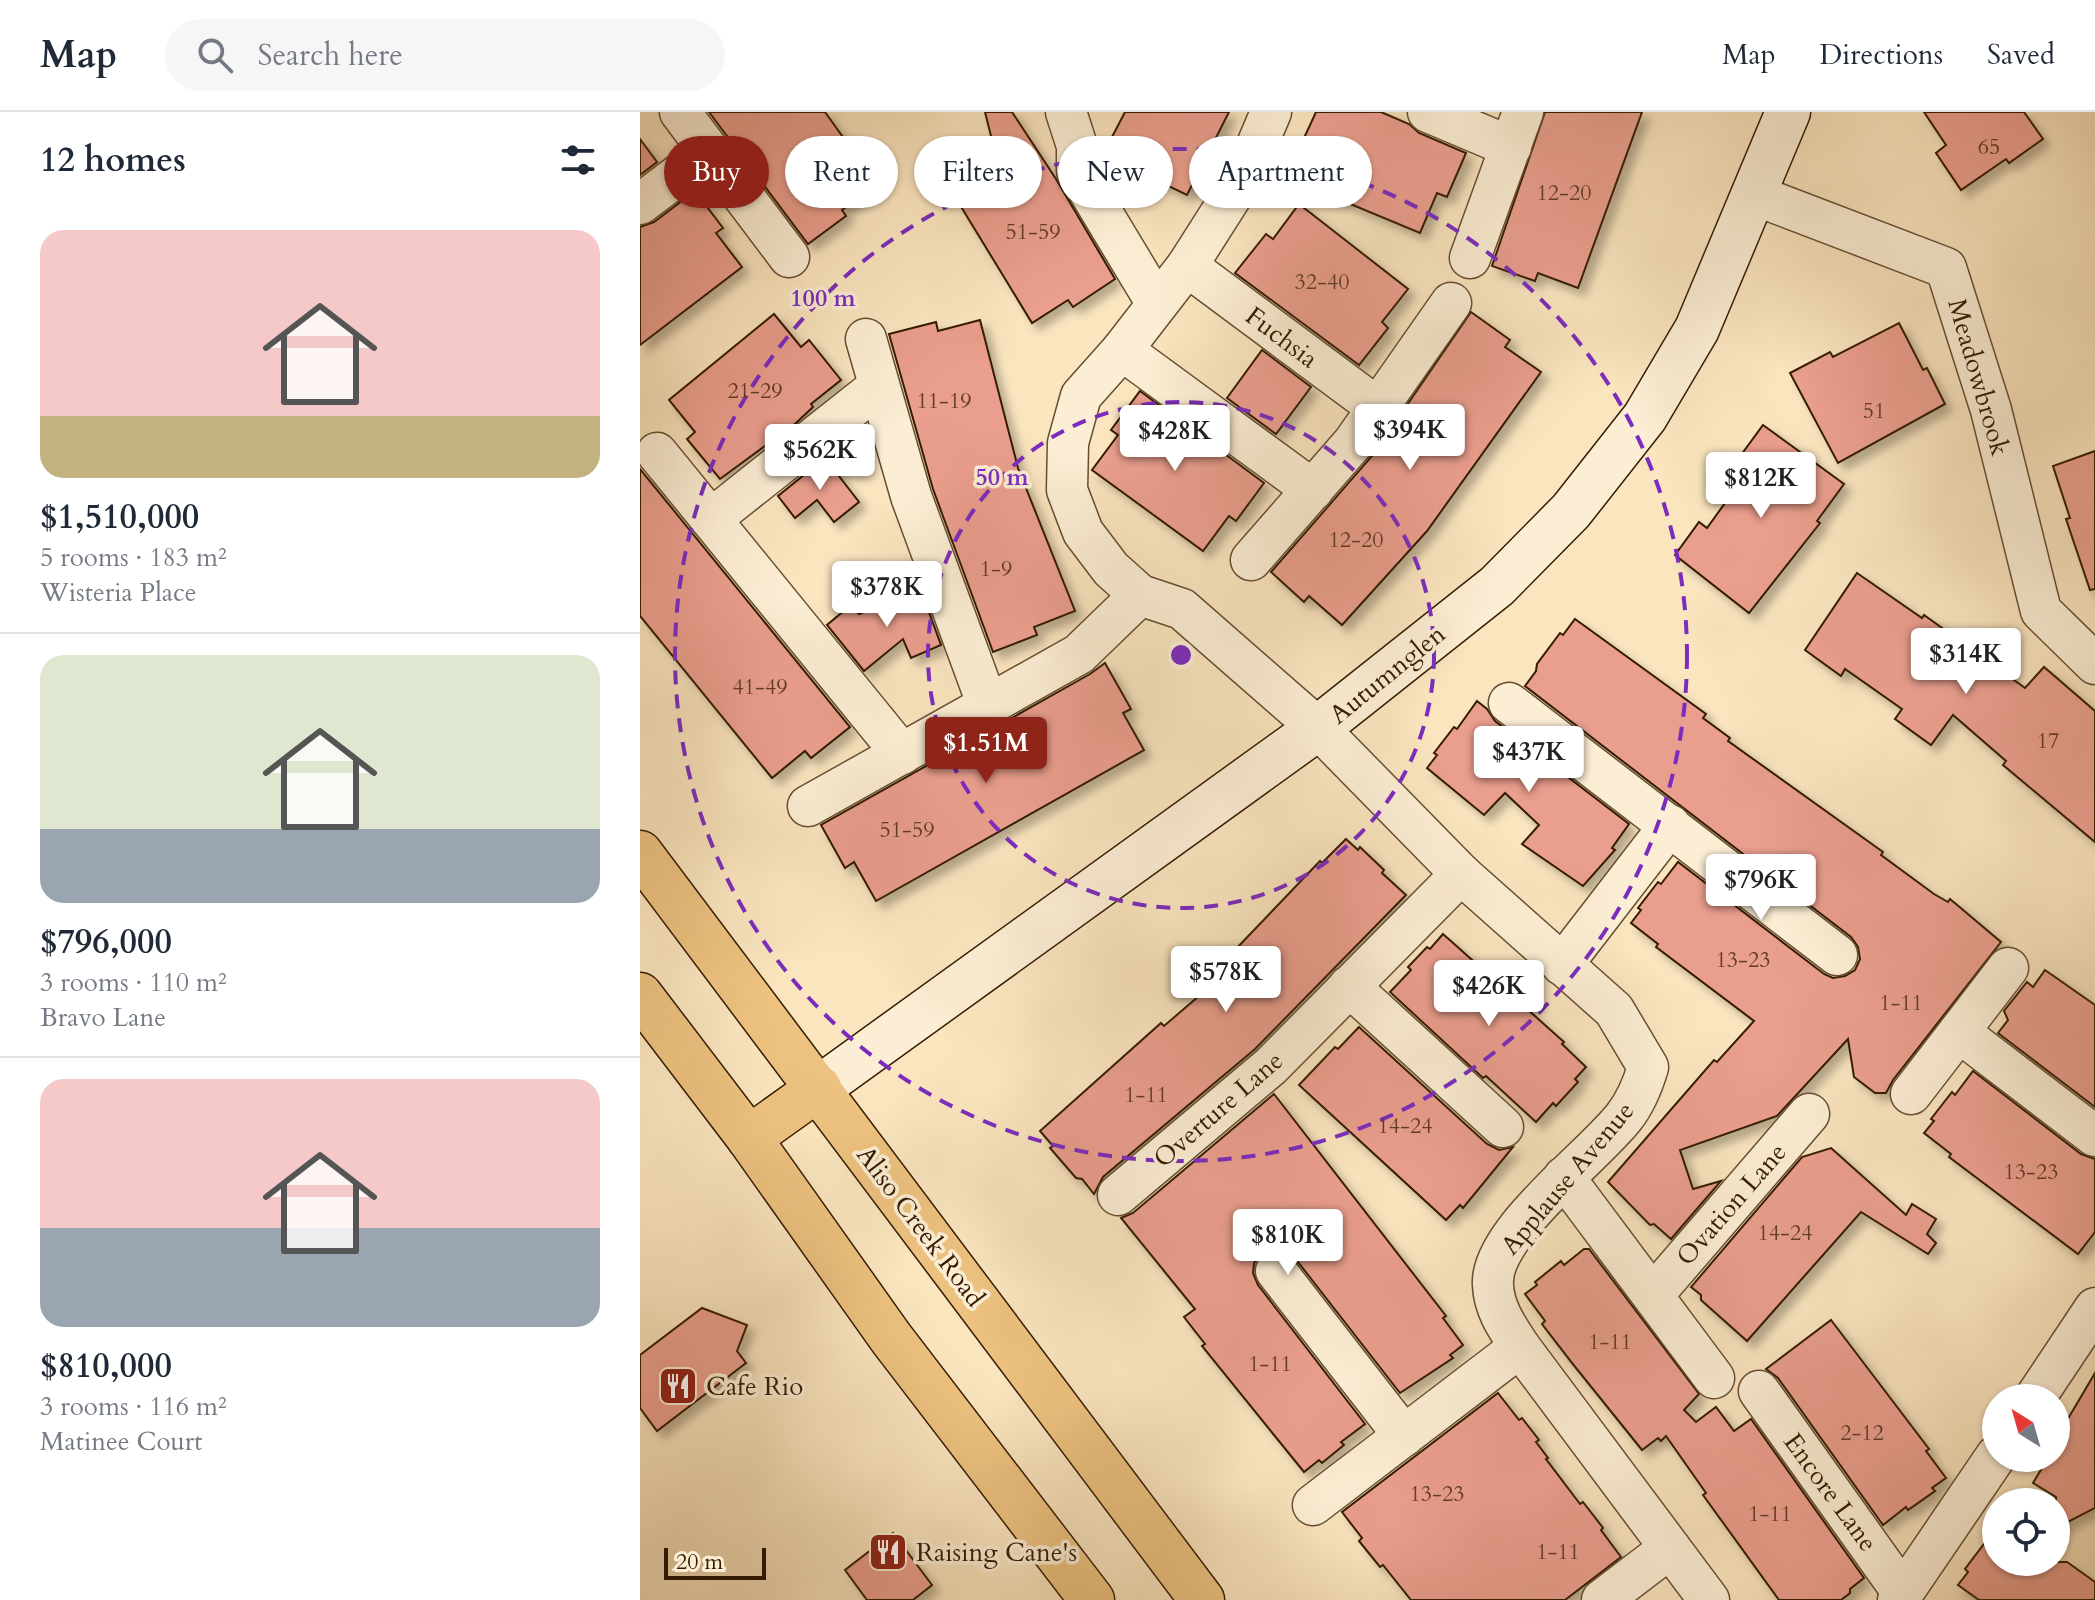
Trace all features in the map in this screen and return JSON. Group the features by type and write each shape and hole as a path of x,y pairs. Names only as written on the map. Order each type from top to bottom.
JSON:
{"main road":[{"name":"Aliso Creek Road","path":"640,853 1202,1600"},
{"path":"640,995 749,1138 891,1338 1092,1600"},
{"path":"749,1138 819,1088"}],"street":[{"path":"680,112 697,136"},
{"path":"808,806 1079,654 1140,595 1111,569 1083,532 1067,490 1068,443 1081,396 1122,350 1187,266 1243,178 1271,112"},
{"path":"1428,112 1517,129 1470,258"},
{"name":"Autumnglen","path":"819,1088 1318,728 1497,586 1571,511 1645,417 1697,329 1788,112"},
{"path":"1080,123 1077,171 1157,304"},
{"path":"640,204 664,186"},
{"name":"Meadowbrook","path":"1755,195 1946,268 1991,410 2041,611 2095,664"},
{"path":"752,208 789,257"},
{"name":"Fuchsia","path":"1187,266 1378,408"},
{"path":"1251,560 1353,443 1451,303"},
{"path":"866,339 911,496 988,706"},
{"path":"1122,350 1313,490"},
{"path":"711,519 878,387"},
{"path":"657,453 902,754"},
{"name":"Applause Avenue","path":"1140,595 1182,609 1318,728 1461,874 1614,1010 1648,1067 1644,1082 1624,1117 1564,1177 1502,1248 1492,1282 1498,1314 1520,1347 1709,1600"},
{"path":"1509,703 1837,955"},
{"path":"1562,965 1670,825"},
{"name":"Overture Lane","path":"1118,1195 1271,1066 1461,874"},
{"path":"1911,1094 2008,968"},
{"path":"1349,986 1503,1127"},
{"path":"1959,1032 2095,1136"},
{"name":"Ovation Lane","path":"1653,1295 1809,1114"},
{"path":"1564,1177 1714,1378"},
{"path":"1276,1271 1404,1436"},
{"path":"2044,1384 2095,1308"},
{"path":"1313,1505 1520,1347"},
{"name":"Encore Lane","path":"1759,1391 1901,1597"},
{"path":"1901,1597 1985,1472"},
{"path":"1602,1600 1670,1548"}],"building":[{"path":"709,112 825,112 842,136 785,136 785,208 845,208 842,210 846,216 808,244 769,192 769,136 727,136"},
{"path":"985,112 1012,112 1028,136 991,136"},
{"path":"1125,112 1229,112 1217,136 1189,136 1187,195 1173,188 1173,136 1112,136"},
{"path":"1316,112 1381,112 1409,124 1419,133 1466,153 1447,197 1437,193 1420,233 1360,208 1372,208 1372,136 1305,136"},
{"path":"1545,112 1642,112 1578,288 1538,273 1535,281 1492,266"},
{"path":"1924,112 2024,112 2043,139 2009,163 2006,159 1961,190 1936,153 1946,145"},
{"path":"640,139 657,162 640,175"},
{"path":"1042,158 1058,182 1058,208 1073,208 1115,279 1073,307 1068,300 1032,323 962,208 1042,208"},
{"path":"673,208 708,208 723,228 716,233 742,267 640,345 640,227 654,222"},
{"path":"1296,208 1304,208 1408,289 1382,322 1388,328 1359,365 1235,273 1266,234 1273,239"},
{"path":"1471,312 1510,340 1505,347 1541,372 1427,531 1342,625 1309,596 1304,602 1271,572 1372,456"},
{"path":"774,314 801,347 809,340 841,380 811,404 813,407 796,423 720,479 687,439 695,432 669,400"},
{"path":"980,320 1018,468 1075,611 1034,627 1037,635 993,652 933,489 889,334 936,322 938,331"},
{"path":"1899,323 1945,404 1838,463 1790,373 1830,352 1833,357"},
{"path":"1262,350 1311,387 1276,434 1227,398"},
{"path":"1140,391 1264,483 1236,521 1229,516 1203,551 1092,470 1118,435 1111,430"},
{"path":"1763,425 1844,484 1817,521 1820,523 1749,613 1675,555 1699,522 1707,528 1748,471 1736,462"},
{"path":"2095,451 2095,589 2090,590 2066,519 2070,518 2053,466"},
{"path":"825,458 859,502 834,522 817,500 795,518 778,496"},
{"path":"640,469 850,727 811,758 805,751 772,778 640,616"},
{"path":"1857,573 1922,618 1924,615 2025,688 2044,667 2095,711 2095,842 2003,765 2006,761 1953,715 1931,745 1895,719 1902,709 1845,669 1841,676 1805,650"},
{"path":"920,588 941,645 911,658 903,639 864,671 827,625 851,605 859,614"},
{"path":"1575,619 1706,714 1703,718 1730,738 1728,741 1883,852 1881,855 1934,894 1948,902 1950,899 2001,942 1886,1093 1875,1093 1854,1077 1848,1039 1777,1116 1680,1150 1693,1189 1721,1181 1671,1239 1654,1224 1650,1225 1608,1182 1714,1060 1717,1062 1754,1021 1656,947 1658,944 1631,923 1641,910 1638,908 1678,862 1824,974 1833,978 1845,976 1855,970 1860,959 1858,947 1851,937 1525,686 1560,633 1563,635"},
{"path":"1105,663 1131,709 1123,713 1144,750 876,901 854,862 845,868 821,825"},
{"path":"1477,701 1495,721 1629,824 1612,848 1615,850 1583,886 1522,844 1539,825 1505,793 1484,815 1427,768 1437,755 1434,753 1454,727 1457,729"},
{"path":"1346,839 1358,850 1360,847 1406,895 1255,1049 1103,1177 1094,1194 1050,1148 1053,1146 1040,1131 1161,1023 1164,1026 1214,983 1210,979 1233,952 1320,861 1322,863"},
{"path":"1443,934 1564,1042 1562,1044 1586,1067 1575,1079 1578,1082 1536,1122 1390,992 1411,970 1408,967"},
{"path":"2045,970 2095,1005 2095,1107 1998,1033 2008,1020 2004,1011 2027,982 2033,987"},
{"path":"1359,1027 1487,1144 1499,1150 1513,1147 1463,1208 1460,1205 1446,1220 1299,1085"},
{"path":"1973,1071 2081,1154 2095,1159 2095,1232 2078,1254 1949,1157 1951,1154 1924,1133 1952,1092 1955,1095"},
{"path":"1274,1094 1446,1316 1443,1318 1463,1345 1450,1355 1453,1358 1400,1393 1294,1257 1285,1250 1274,1248 1261,1253 1254,1263 1253,1273 1258,1285 1365,1424 1341,1442 1344,1445 1322,1463 1319,1460 1304,1472 1202,1346 1205,1344 1184,1317 1195,1309 1121,1218 1133,1213"},
{"path":"1831,1148 1906,1215 1912,1204 1936,1219 1927,1234 1936,1243 1928,1254 1861,1212 1747,1341 1701,1300 1701,1295 1691,1287 1802,1157"},
{"path":"1584,1249 1589,1249 1699,1394 1684,1410 1696,1422 1716,1407 1734,1431 1751,1419 1864,1578 1841,1600 1779,1600 1703,1495 1706,1493 1666,1436 1642,1450 1542,1324 1545,1321 1525,1294 1561,1261 1564,1265"},
{"name":"Cafe Rio","path":"702,1308 747,1325 737,1351 746,1363 657,1431 640,1408 640,1355"},
{"path":"1831,1320 1929,1449 1926,1451 1946,1478 1932,1488 1935,1491 1908,1510 1906,1507 1883,1525 1778,1378 1766,1369"},
{"path":"2095,1373 2095,1508 2070,1521 2070,1488 2041,1488 2033,1483 2040,1472 2070,1472 2070,1415"},
{"path":"1498,1393 1539,1440 1536,1442 1546,1459 1580,1504 1583,1502 1603,1528 1601,1530 1621,1557 1565,1600 1411,1600 1359,1541 1362,1538 1342,1512"},
{"name":"Raising Cane's","path":"893,1533 932,1585 913,1600 867,1600 845,1570"},
{"path":"1982,1547 1982,1576 2070,1576 2070,1564 2095,1582 2095,1600 1979,1600 1958,1585 1968,1572 1965,1569"}],"place":[{"name":"Cafe Rio","path":"678,1386"},
{"name":"Raising Cane's","path":"888,1552"}]}
